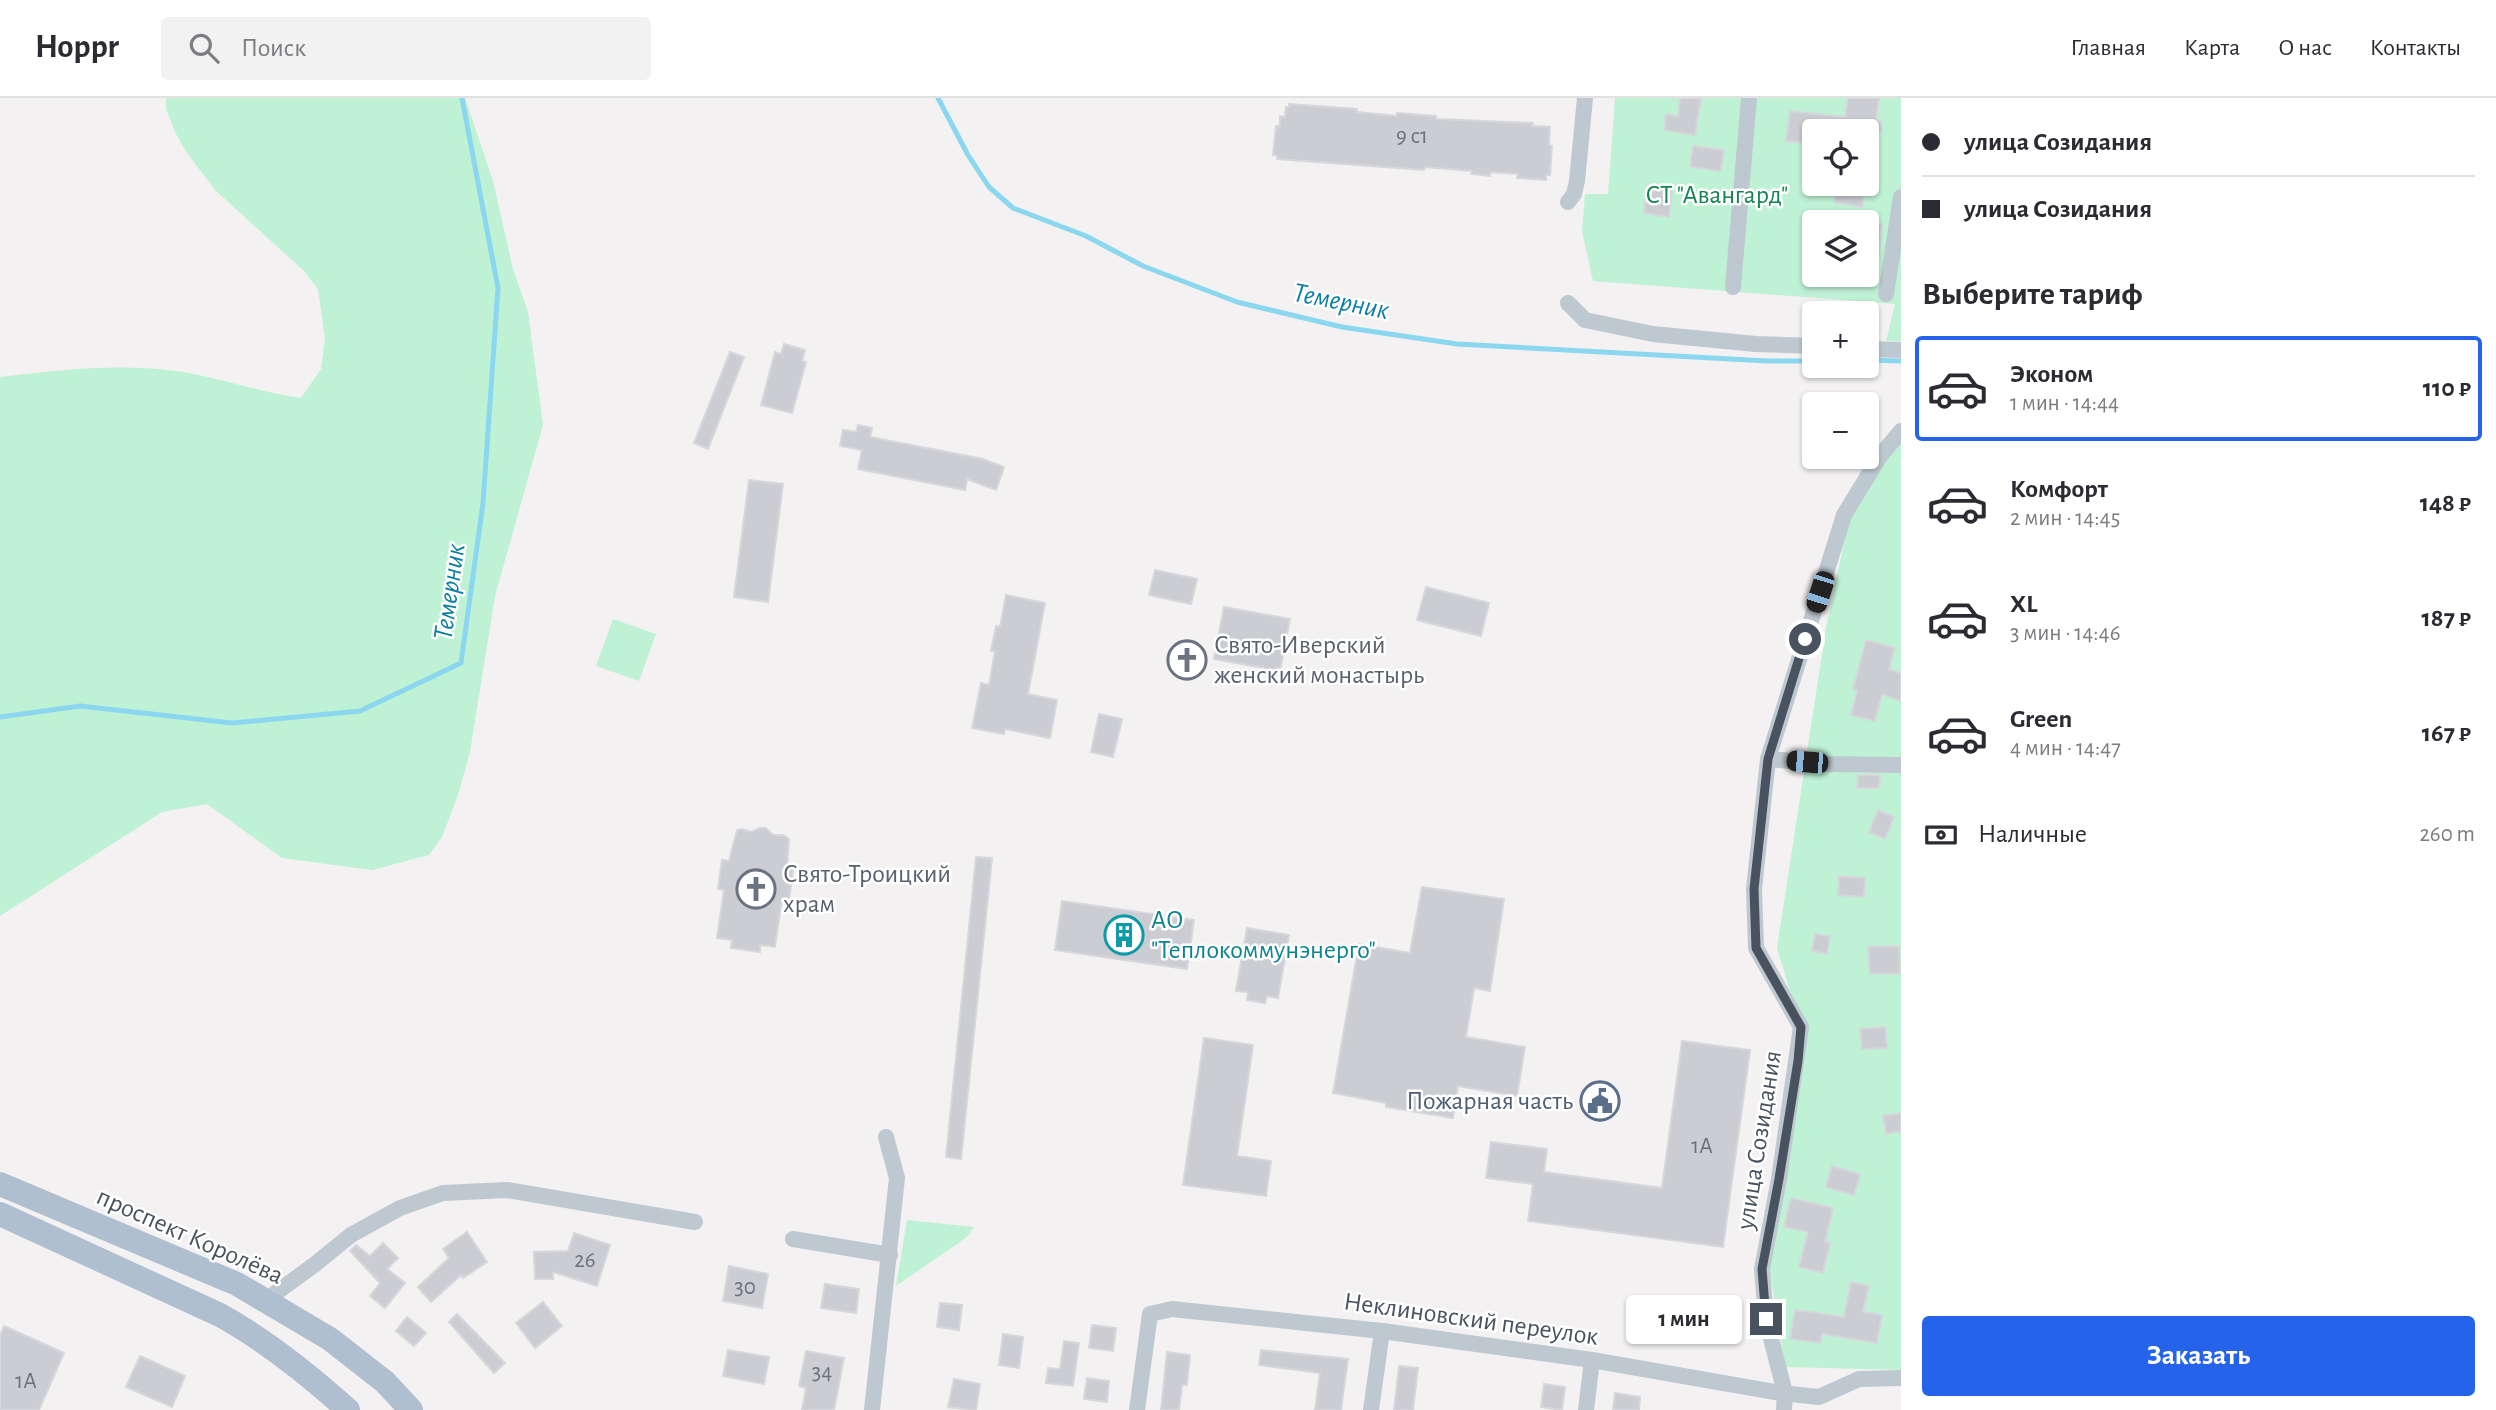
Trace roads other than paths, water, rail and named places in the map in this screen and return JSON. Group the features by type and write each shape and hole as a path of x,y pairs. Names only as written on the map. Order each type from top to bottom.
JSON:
{"main road":[{"name":"проспект Королёва","path":"0,1184 237,1284 330,1339 386,1382 411,1410"},
{"path":"0,1214 220,1315 250,1332 310,1376 348,1410"}],"street":[{"path":"1568,202 1574,194 1577,181 1585,98"},
{"path":"1733,287 1749,98"},
{"path":"1886,294 1901,197"},
{"path":"1568,303 1585,320 1653,334 1802,346"},
{"path":"1879,349 1901,350"},
{"name":"улица Созидания","path":"1784,1410 1785,1393 1766,1319 1762,1269 1779,1179 1801,1027 1756,948 1754,889 1768,759 1844,515 1880,456 1901,431"},
{"path":"1768,759 1827,764 1901,765"},
{"path":"872,1410 897,1178 886,1137"},
{"path":"266,1300 351,1235 400,1208 443,1193 507,1190 695,1222"},
{"path":"793,1238 890,1255"},
{"name":"Неклиновский переулок","path":"1137,1410 1150,1314 1172,1309 1381,1331 1592,1360 1819,1397 1859,1379 1901,1378"},
{"path":"1371,1410 1381,1331"},
{"path":"1586,1410 1592,1360"}],"waterway":[{"name":"Темерник","path":"0,717 80,706 232,723 360,711 461,663 483,503 498,288 462,98"},
{"name":"Темерник","path":"938,98 968,155 989,187 1013,208 1086,236 1143,266 1237,302 1342,327 1457,344 1802,361"},
{"name":"Темерник","path":"1879,360 1901,361"}],"place":[{"name":"Свято-Иверский женский монастырь","path":"1187,660"},
{"name":"Свято-Троицкий храм","path":"756,889"},
{"name":"АО \"Теплокоммунэнерго\"","path":"1124,935"},
{"name":"Пожарная часть","path":"1600,1101"}],"park label":[{"name":"СТ \"Авангард\"","path":"1717,195"}]}
